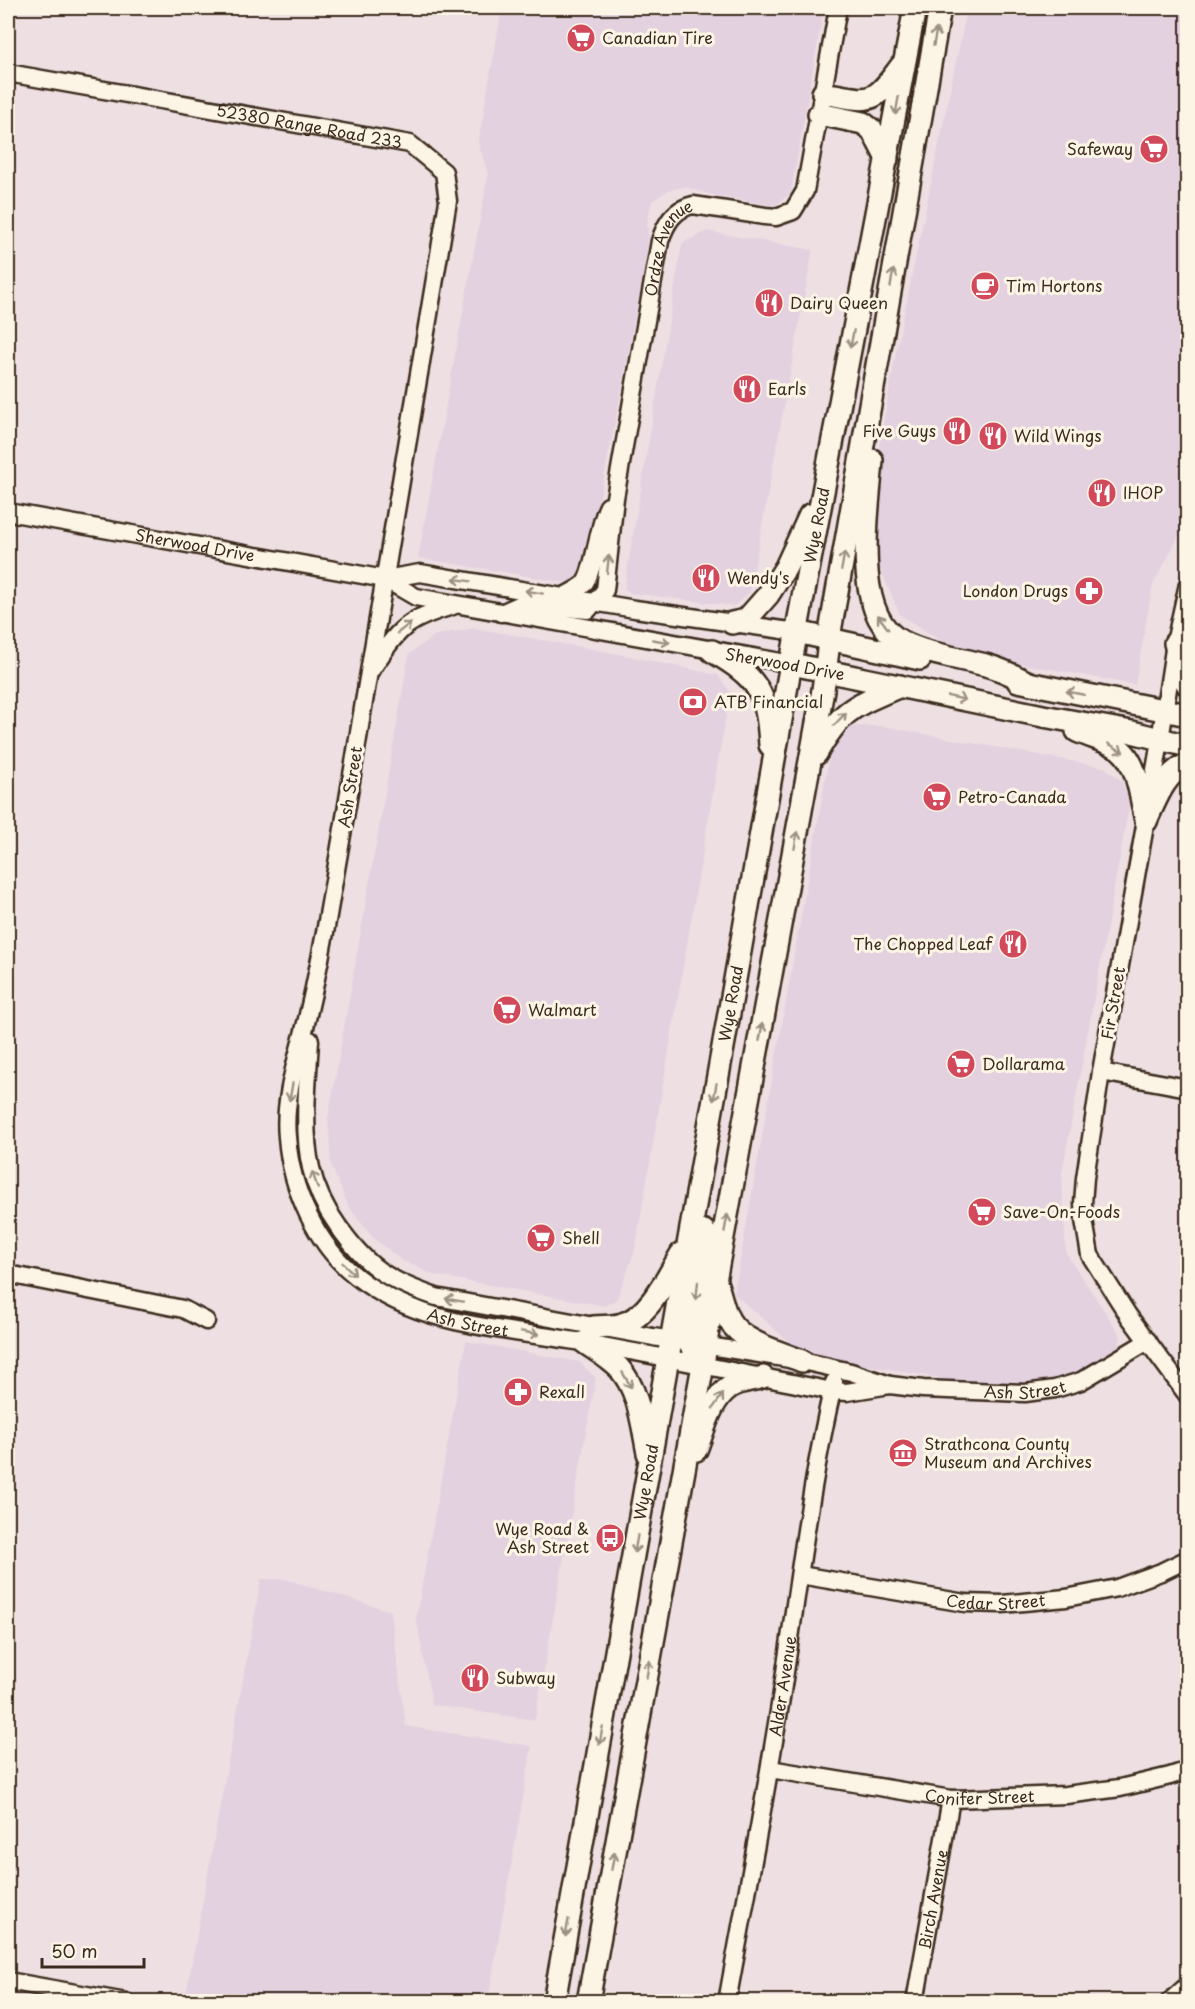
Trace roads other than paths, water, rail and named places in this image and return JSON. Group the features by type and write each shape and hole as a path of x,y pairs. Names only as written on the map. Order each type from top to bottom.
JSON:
{"main road":[{"name":"Wye Road","path":"588,2001 679,1493 688,1351 689,1237 823,487 915,8"},
{"name":"Wye Road","path":"554,2001 651,1466 688,1351 715,1281 826,672 829,639 940,8"},
{"path":"823,93 873,98 885,87 905,59"},
{"path":"819,114 863,123 872,129 887,159"},
{"path":"879,356 866,563 868,582 876,611 882,622 902,641 991,667 1031,684"},
{"path":"732,623 746,620 775,585 786,567 823,487"},
{"name":"Sherwood Drive","path":"797,632 1031,684 1188,715"},
{"path":"1175,644 1184,679 1188,685"},
{"path":"712,651 738,666 756,684 762,696 769,726 772,776"},
{"name":"Sherwood Drive","path":"792,664 1188,746"},
{"path":"809,768 828,732 842,715 860,703 900,686"},
{"path":"1043,716 1114,745 1124,752 1135,772 1146,821"},
{"path":"1146,821 1170,775 1178,768 1188,764"},
{"path":"688,1351 716,1149 708,1130"},
{"path":"651,1466 636,1399 627,1378 589,1334 622,1324 646,1308 663,1286 689,1237"},
{"path":"715,1281 729,1320 734,1326 751,1340 802,1362"},
{"path":"679,1493 714,1406 720,1397 732,1385 763,1377"}],"street":[{"name":"Ordze Avenue","path":"597,602 605,590 615,498 660,241 666,224 674,214 693,204 776,217 793,212 805,191 838,8"},
{"name":"52380 Range Road 233","path":"8,72 410,144 444,171 448,201 385,579"},
{"path":"563,597 584,584 589,574 602,519 607,507 615,498"},
{"name":"Sherwood Drive","path":"8,513 385,579 420,573 797,632"},
{"name":"Sherwood Drive","path":"385,579 416,597 792,664"},
{"name":"Ash Street","path":"385,579 333,890 313,994 289,1096 286,1136 298,1190 309,1217 336,1256 357,1278 415,1309 451,1320 589,1334 688,1351 802,1362 837,1369 890,1385 923,1389 993,1393 1025,1393 1055,1389 1081,1381 1148,1341"},
{"name":"Fir Street","path":"1188,584 1175,644 1101,1072 1085,1178 1084,1220 1090,1255 1128,1315 1188,1396"},
{"path":"501,613 521,604 588,610 597,602"},
{"path":"369,675 391,639 399,631 422,617 457,605"},
{"path":"1101,1072 1188,1088"},
{"path":"8,1274 183,1309 206,1321"},
{"name":"Ash Street","path":"688,1351 720,1370 832,1391 847,1392 890,1385"},
{"name":"Alder Avenue","path":"727,2001 770,1769 828,1403 837,1369"},
{"name":"Cedar Street","path":"800,1575 965,1603 1002,1604 1066,1598 1117,1588 1161,1572 1188,1559"},
{"name":"Conifer Street","path":"770,1769 951,1799 1066,1795 1120,1788 1188,1770"},
{"name":"Birch Avenue","path":"915,2001 951,1799"},
{"path":"8,1981 126,2001"},
{"path":"1169,2001 1188,1985"}],"place":[{"name":"Canadian Tire","path":"581,38"},
{"name":"Safeway","path":"1154,149"},
{"name":"Tim Hortons","path":"985,286"},
{"name":"Dairy Queen","path":"769,303"},
{"name":"Earls","path":"747,389"},
{"name":"Five Guys","path":"957,431"},
{"name":"Wild Wings","path":"993,436"},
{"name":"IHOP","path":"1102,493"},
{"name":"Wendy's","path":"706,578"},
{"name":"London Drugs","path":"1089,591"},
{"name":"ATB Financial","path":"693,702"},
{"name":"Petro-Canada","path":"937,797"},
{"name":"The Chopped Leaf","path":"1013,944"},
{"name":"Walmart","path":"507,1010"},
{"name":"Dollarama","path":"961,1064"},
{"name":"Save-On-Foods","path":"982,1212"},
{"name":"Shell","path":"541,1238"},
{"name":"Rexall","path":"518,1392"},
{"name":"Strathcona County Museum and Archives","path":"903,1453"},
{"name":"Wye Road & Ash Street","path":"610,1538"},
{"name":"Subway","path":"475,1678"}]}
